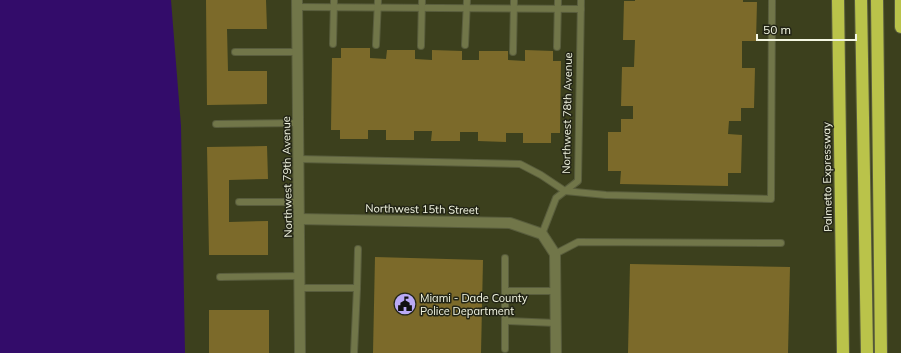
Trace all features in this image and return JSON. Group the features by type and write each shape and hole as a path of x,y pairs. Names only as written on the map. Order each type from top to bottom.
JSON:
{"highway":[{"name":"Palmetto Expressway","path":"838,0 843,353"},
{"path":"861,0 867,353"},
{"path":"877,0 881,353"},
{"path":"901,0 901,27"}],"street":[{"name":"Northwest 79th Avenue","path":"298,3 300,353"},
{"name":"Northwest 15th Street","path":"299,219 510,223 542,234"},
{"path":"542,234 555,254 556,353"}],"lane":[{"path":"333,44 334,0"},
{"path":"376,45 378,0"},
{"path":"421,46 422,0"},
{"path":"465,45 467,0"},
{"path":"513,52 514,0"},
{"path":"557,47 558,0"},
{"name":"Northwest 78th Avenue","path":"542,234 556,198 578,181 581,0"},
{"path":"299,159 520,164 566,191 606,195 771,198 772,0"},
{"path":"298,3 333,7 580,9"},
{"path":"236,52 298,52"},
{"path":"216,124 298,123"},
{"path":"239,202 299,202"},
{"path":"555,254 578,242 781,243"},
{"path":"354,353 358,249"},
{"path":"505,258 505,350"},
{"path":"220,277 300,276"},
{"path":"300,288 357,288"},
{"path":"505,291 555,292"},
{"path":"505,321 556,323"}],"shaded area":[{"path":"0,0 171,0 181,126 185,353 0,353"}],"building":[{"path":"206,0 266,0 267,29 227,29 228,71 267,71 267,104 207,105"},
{"path":"743,0 743,2 757,2 756,41 742,41 742,68 755,68 754,108 741,108 741,121 729,121 728,134 742,135 741,173 728,173 728,186 620,184 621,171 608,171 608,132 621,132 621,119 633,119 633,106 621,106 622,67 634,67 635,40 623,40 624,1"},
{"path":"341,48 370,48 370,58 386,59 387,50 415,50 415,59 432,60 432,50 462,51 462,60 479,60 479,51 508,51 508,60 525,61 525,50 553,51 553,61 561,61 560,133 551,133 551,143 523,143 523,133 506,133 506,142 478,141 478,132 460,132 460,141 431,141 432,131 414,131 414,140 386,140 386,130 368,130 368,139 340,139 340,130 331,130 332,58 341,58"},
{"path":"267,146 268,179 229,180 229,222 268,221 268,255 209,255 207,147"},
{"path":"375,257 483,260 481,353 373,353"},
{"path":"630,264 790,267 788,353 628,353"},
{"path":"209,310 269,310 269,353 209,353"}],"place":[{"name":"Miami - Dade County Police Department","path":"405,304"}]}
